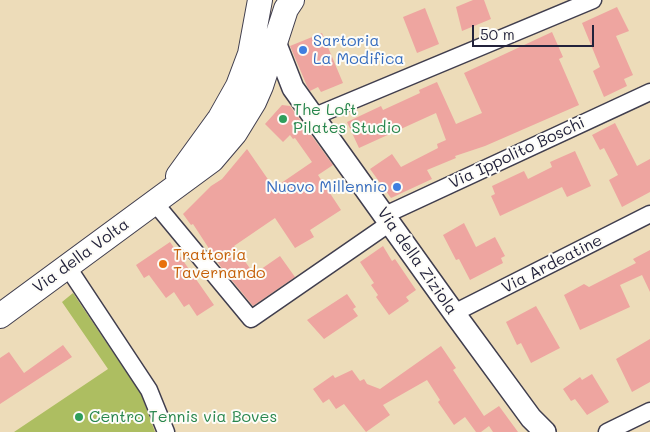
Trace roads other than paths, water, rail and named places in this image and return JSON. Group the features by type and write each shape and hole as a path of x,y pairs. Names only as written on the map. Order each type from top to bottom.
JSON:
{"main road":[{"name":"Via della Volta","path":"0,316 158,199 204,168 224,147 250,110 266,71 286,9 292,0"},
{"name":"Via della Volta","path":"158,199 210,134 234,94 250,54 258,9"}],"street":[{"path":"314,116 593,0"},
{"path":"258,9 264,32 258,58 266,71 274,78 293,88"},
{"path":"275,42 293,88"},
{"name":"Via della Ziziola","path":"293,88 454,313 531,418 545,432"},
{"name":"Via Ippolito Boschi","path":"158,199 251,319 387,219 650,92"},
{"name":"Via Ardeatine","path":"454,313 650,214"},
{"path":"67,266 149,390 166,432"},
{"path":"607,432 648,418"}],"place":[{"name":"Sartoria La Modifica","path":"303,50"},
{"name":"The Loft Pilates Studio","path":"283,119"},
{"name":"Nuovo Millennio","path":"397,187"},
{"name":"Trattoria Tavernando","path":"163,264"},
{"name":"Centro Tennis via Boves","path":"79,417"}]}
